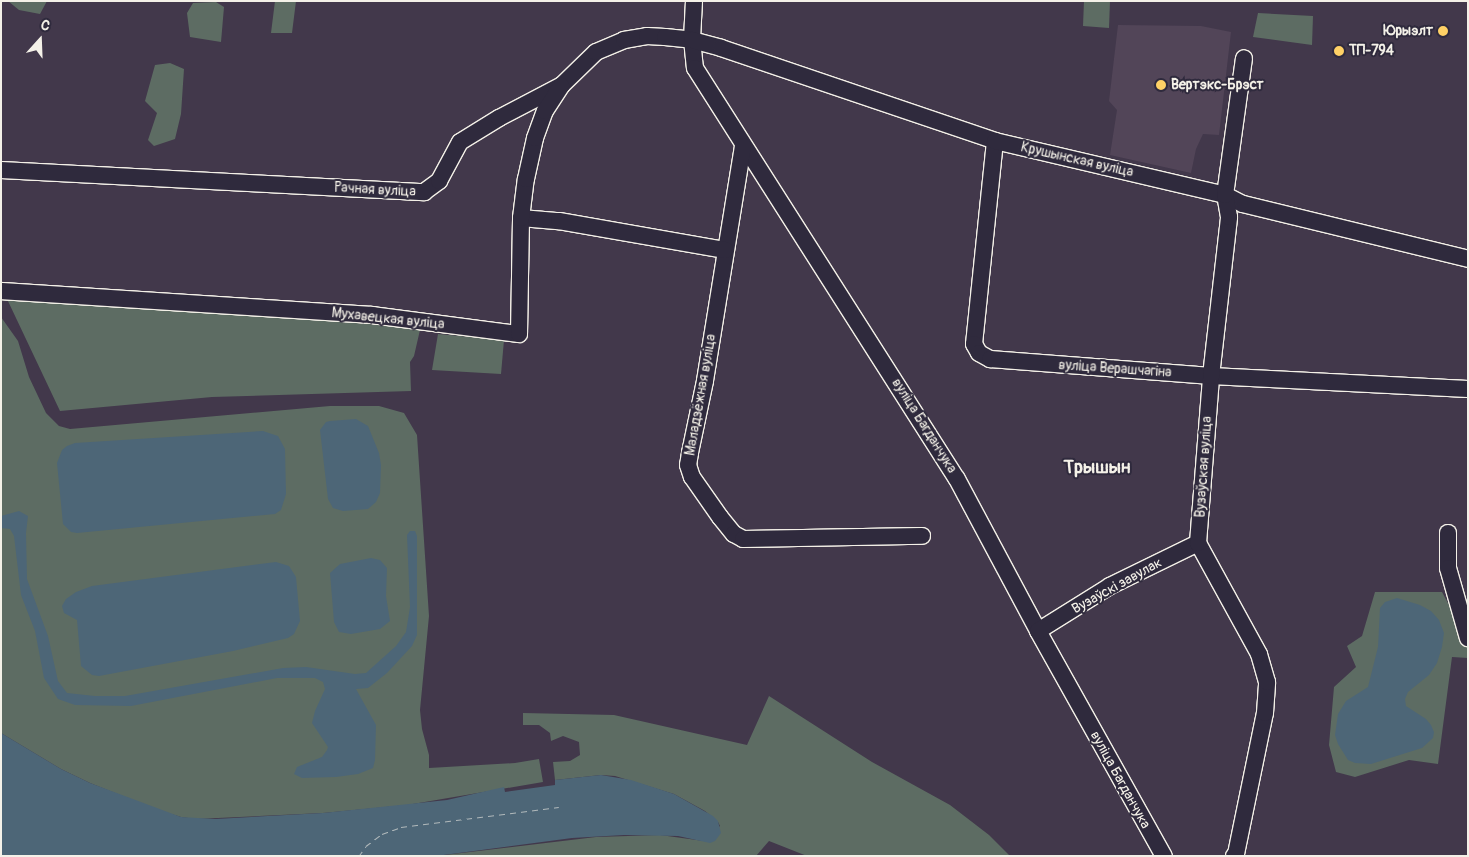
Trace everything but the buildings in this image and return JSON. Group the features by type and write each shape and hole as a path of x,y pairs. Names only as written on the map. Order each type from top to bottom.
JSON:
{"street":[{"name":"вуліца Багданчука","path":"694,1 692,40 695,68 957,479 1038,631 1164,856"},
{"name":"Рачная вуліца","path":"1,170 424,192 439,181 461,141 562,84 596,52 624,40 647,36 692,40"},
{"name":"Крушынская вуліца","path":"692,40 995,141 1225,196 1243,204 1468,259"},
{"name":"Вузаўская вуліца","path":"1198,543 1211,376 1229,217 1225,196 1244,58"},
{"name":"Мухавецкая вуліца","path":"1,291 372,316 519,334 522,218 526,179 535,138 546,111 562,84"},
{"name":"вуліца Верашчагіна","path":"995,141 974,344 979,353 990,359 1211,376 1468,389"},
{"name":"Маладзёжная вуліца","path":"743,146 705,381 688,465 692,477 734,534 743,539 922,536"},
{"path":"522,218 558,221 725,250"},
{"path":"1448,533 1448,568 1468,638"},
{"path":"1198,543 1259,654 1267,682 1266,713 1236,854 1234,856"},
{"name":"Вузаўскі завулак","path":"1038,631 1110,586 1198,543"}],"shaded area":[{"path":"1118,25 1201,26 1231,32 1219,135 1203,134 1196,149 1191,173 1110,155 1117,110 1109,101"}],"green space":[{"path":"8,1 47,1 40,14 19,10"},
{"path":"275,1 296,1 292,33 271,33"},
{"path":"1084,1 1110,1 1109,28 1083,26"},
{"path":"216,2 224,7 221,42 190,37 187,13 193,3"},
{"path":"1258,13 1313,16 1312,45 1253,37"},
{"path":"170,63 184,69 181,114 175,139 154,146 148,140 157,113 145,101 155,65"},
{"path":"7,299 370,324 420,330 414,356 410,362 411,391 212,397 60,411"},
{"path":"1,317 18,341 29,377 46,413 59,426 70,429 330,406 379,406 404,413 417,435 429,616 420,710 422,729 429,755 429,768 515,763 539,759 543,782 407,805 323,813 196,819 181,817 155,809 90,783 61,769 1,733"},
{"path":"438,334 504,340 501,374 432,370"},
{"path":"1375,592 1442,592 1455,616 1463,642 1468,646 1468,658 1452,657 1438,764 1409,760 1355,777 1336,772 1329,745 1334,687 1356,667 1347,646 1362,636"},
{"path":"769,696 872,762 950,805 989,835 1010,856 807,856 769,841 756,856 436,856 596,837 660,835 704,841 720,826 718,822 705,811 674,794 615,776 601,775 555,780 553,762 570,761 580,755 579,742 563,736 551,741 550,733 539,725 523,725 523,713 614,715 747,745"}],"water":[{"path":"356,419 368,426 379,453 381,465 380,493 376,502 368,509 343,511 333,508 328,499 320,430 326,422"},
{"path":"263,431 278,436 285,449 286,494 281,510 275,514 77,533 71,532 63,524 57,463 62,450 67,446 75,443"},
{"path":"19,511 28,516 26,533 27,579 48,636 58,681 67,693 95,696 125,696 283,668 306,667 355,674 366,673 396,646 406,632 410,607 407,535 410,531 415,531 417,536 417,635 412,646 387,673 368,688 356,689 376,725 373,768 358,774 336,777 302,778 294,774 297,767 322,757 328,747 312,723 325,689 323,682 315,678 277,678 131,706 75,705 58,699 44,678 35,631 21,595 14,536 10,529 1,528 1,516"},
{"path":"371,558 380,560 387,568 386,596 390,621 380,629 351,634 339,632 334,622 330,573 340,564"},
{"path":"276,562 289,566 296,577 300,621 294,634 288,638 233,651 99,676 92,675 81,666 77,620 64,613 62,606 66,599 76,592 92,586"},
{"path":"1397,598 1420,605 1431,611 1439,620 1444,633 1437,663 1429,675 1408,692 1405,699 1406,706 1426,719 1431,725 1434,732 1433,738 1422,748 1371,764 1355,763 1348,760 1338,744 1335,735 1338,714 1346,701 1368,687 1378,647 1380,608 1385,602"},
{"path":"1,733 61,769 90,783 181,817 215,819 323,813 447,800 504,787 505,792 555,785 555,780 601,775 631,780 674,794 713,816 718,821 721,833 715,841 710,843 678,836 624,835 572,838 436,856 1,856"}],"ferry route":[{"path":"359,856 366,846 382,834 401,827 559,807"}],"place":[{"name":"Юрыэлт","path":"1443,31"},
{"name":"ТП-794","path":"1339,51"},
{"name":"Вертэкс-Брэст","path":"1161,85"}],"district":[{"name":"Трышын","path":"1097,468"}]}
